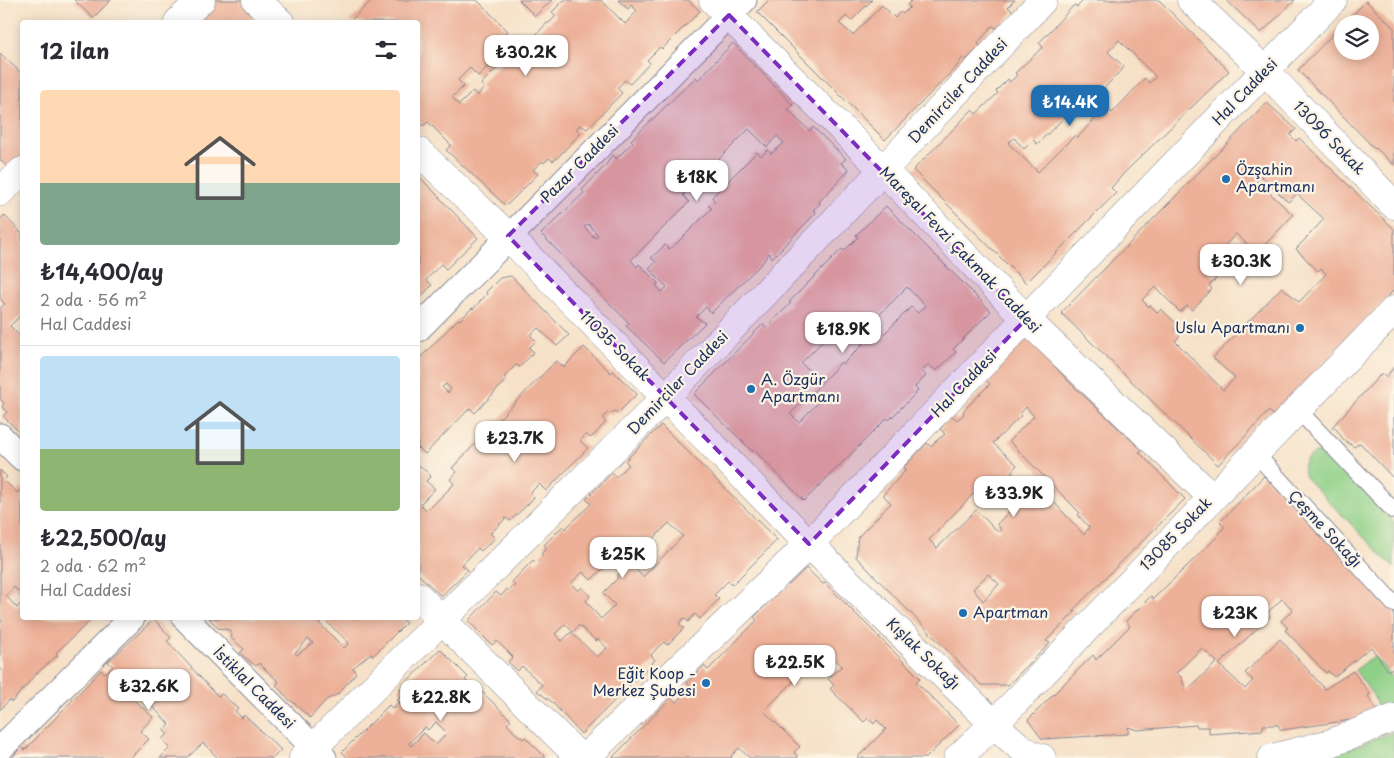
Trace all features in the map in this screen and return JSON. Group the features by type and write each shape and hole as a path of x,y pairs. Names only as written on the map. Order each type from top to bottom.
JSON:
{"street":[{"path":"180,20 201,0"},
{"path":"256,0 278,20"},
{"name":"Demirciler Caddesi","path":"314,755 441,621 666,397 1043,0"},
{"name":"13096 Sokak","path":"1191,0 1265,71 1394,205"},
{"name":"Hal Caddesi","path":"585,758 809,544 1333,0"},
{"name":"Mareşal Fevzi Çakmak Caddesi","path":"728,5 1026,319 1212,497"},
{"name":"Pazar Caddesi","path":"420,327 728,5"},
{"name":"11035 Sokak","path":"420,154 508,236 809,544"},
{"name":"13085 Sokak","path":"958,758 994,724 1394,310"},
{"path":"0,436 20,456"},
{"name":"Kışlak Sokağı","path":"809,544 994,724 1034,756 1042,758"},
{"path":"420,598 580,758"},
{"path":"0,749 130,620"},
{"name":"İstiklal Caddesi","path":"186,620 314,755"},
{"path":"1272,758 1331,743 1394,718"},
{"path":"994,724 1008,746 1011,758"}],"lane":[{"path":"1298,410 1394,511"},
{"name":"Çeşme Sokağı","path":"1256,454 1394,604"}],"highlighted area":[{"path":"729,15 1026,319 809,544 508,236"}],"green space":[{"path":"1321,452 1328,454 1394,522 1394,568 1305,477 1304,463 1308,457"},
{"path":"1374,656 1394,679 1394,712 1381,715 1373,695 1355,670"},
{"path":"1394,732 1394,758 1322,758"}],"building":[{"path":"74,0 111,0 93,18"},
{"path":"208,0 244,0 264,20 189,20"},
{"path":"372,0 477,0 508,31 503,36 510,44 478,76 470,68 458,80 464,86 452,97 459,105 473,91 477,96 484,88 481,84 504,61 508,65 547,23 556,16 552,12 564,0 601,0 625,24 637,11 631,5 628,9 618,0 688,0 700,11 662,49 660,47 647,60 650,63 630,84 625,80 617,88 622,93 587,129 580,125 576,129 581,133 558,157 553,161 549,158 544,163 542,161 533,170 538,174 506,206 446,150 451,145 428,122 423,126 420,122 420,20 351,20"},
{"path":"519,0 552,0 535,16"},
{"path":"769,0 872,0 851,21 846,16 839,23 853,35 882,5 895,18 900,12 903,14 910,7 907,5 912,0 1015,0 1008,7 1013,12 997,28 992,26 978,43 980,46 966,60 963,57 957,66 885,140 757,12"},
{"path":"1084,0 1159,0 1229,71 1126,171 1111,188 1116,193 1026,283 913,170 972,110 976,114 998,93 996,91 1008,79 1010,82 1017,75 1015,73 1043,47 1039,43 1074,5 1077,7","holes":["1119,40 1156,77 1149,83 1145,78 1112,113 1106,107 1077,138 1075,135 1038,172 1008,143 1014,138 1024,149 1033,140 1037,144 1091,92 1096,97 1124,67 1108,52"]},
{"path":"1226,0 1295,0 1261,33"},
{"path":"1366,1 1394,28 1394,165 1375,149 1298,70 1334,33 1334,60 1379,60 1379,15 1353,15"},
{"path":"733,43 793,105 788,109 796,118 810,131 813,127 846,159 841,163 849,170 819,202 820,204 813,210 816,213 772,258 769,253 763,262 711,313 706,307 696,317 705,323 664,362 626,326 629,323 541,234 584,193 582,190 606,165 613,154 616,159 633,142 631,140 696,77 698,80","holes":["749,129 767,147 777,136 784,143 771,154 768,150 761,156 757,152 712,197 715,202 708,206 712,208 677,243 669,249 665,245 651,258 656,262 649,269 667,287 662,292 656,285 658,283 639,264 637,267 631,260 689,202 683,195","588,224 598,235 595,238 584,227"]},
{"path":"0,53 20,72 20,166 14,173 0,160"},
{"path":"1267,103 1296,129 1290,135 1296,141 1299,138 1394,229 1394,290 1273,415 1269,411 1218,465 1061,313","holes":["1261,176 1288,202 1297,194 1324,219 1296,249 1318,271 1321,268 1326,274 1299,302 1282,287 1213,358 1235,378 1223,390 1175,341 1180,336 1174,330 1178,325 1161,309 1158,313 1142,300 1155,287 1180,312 1187,306 1192,310 1212,289 1209,285 1216,279 1204,267 1236,234 1257,253 1293,215 1257,181"]},
{"path":"420,177 478,238 446,269 441,264 426,280 432,285 420,298"},
{"path":"886,206 991,311 953,349 956,352 936,371 929,365 922,371 926,376 915,387 918,391 889,420 887,418 804,501 754,450 753,452 694,394 763,324 766,328 842,249 844,251 858,237 856,235","holes":["907,287 925,306 918,313 911,307 884,334 874,324 858,339 863,344 843,364 841,362 810,395 799,384 811,372 801,363 853,311 868,326","810,395 818,403 799,422 790,414"]},
{"path":"4,215 20,232 20,318 10,326 20,336 20,433 3,416 7,412 2,407 4,403 0,399 0,308 5,304 0,299 0,220"},
{"path":"511,276 569,335 557,346 538,328 530,335 536,341 529,348 534,352 520,367 516,365 504,377 507,379 475,413 470,408 425,454 420,449 420,358 458,319 460,320 473,309 487,294 486,292 500,278","holes":["446,384 451,389 448,393 442,387"]},
{"path":"1028,337 1069,382 1142,450 1139,452 1185,499 1073,610 1075,612 1046,641 1050,643 1008,685 981,685 856,557 858,537 891,503 883,495 906,470 903,468 927,443 931,447 945,434 940,429 952,416 957,420 964,414 963,411 990,384 986,380","holes":["1026,407 1034,416 1009,441 1080,513 1078,515 1089,527 1084,535 1041,488 1037,493 1032,488 997,524 1001,529 998,532 976,510 937,548 929,540 980,487 988,495 997,486 1000,488 1014,474 1011,472 1017,465 993,443 1021,416 1020,414","988,574 999,584 983,601 973,589"]},
{"path":"584,347 611,373 613,371 637,394 618,413 615,411 611,414 609,412 602,418 606,422 594,435 590,438 586,434 580,441 588,448 546,491 539,484 530,493 534,497 528,504 510,521 506,518 490,533 495,538 481,551 478,548 462,565 468,570 441,596 420,576 420,504 427,511 454,484 450,479 457,472 452,468 480,439 485,444 493,437 487,431 556,361 564,367"},
{"path":"1394,367 1394,479 1360,443 1354,447 1343,439 1335,427 1334,429 1332,427 1382,373 1386,377"},
{"path":"661,425 777,540 732,585 728,581 714,595 719,599 700,619 695,614 688,622 684,618 679,624 684,628 667,645 664,642 658,647 651,655 655,660 581,734 552,702 537,691 542,685 522,666 518,671 508,662 513,657 497,641 492,645 468,621 496,592 501,596 507,589 509,591 515,585 512,582 527,566 533,560 536,563 543,556 541,554 547,548 544,545 563,526 565,529 591,504 586,499 612,473 616,477 629,465 625,461","holes":["669,523 683,536 643,577 629,563 617,576 618,578 603,593 615,605 601,619 586,601 590,596 582,587 578,591 571,583 583,572 591,580 611,561 604,553 617,540 635,557","565,624 573,632 579,625 596,641 598,639 607,648 597,657 571,632 562,641 555,634"]},
{"path":"420,466 431,476 426,481 435,489 420,504"},
{"path":"0,470 7,477 4,480 18,493 20,490 20,593 14,587 6,596 17,608 20,604 20,620 91,620 56,653 58,655 35,675 12,702 9,700 0,710 0,624 3,621 0,618"},
{"path":"1264,476 1345,558 1394,613 1394,667 1388,671 1371,647 1334,677 1328,671 1326,673 1285,630 1288,628 1281,621 1293,610 1282,599 1268,612 1270,617 1219,664 1245,689 1253,680 1245,673 1280,639 1325,689 1353,671 1370,694 1368,696 1378,714 1352,720 1281,730 1278,725 1263,725 1263,730 1209,734 1209,727 1197,727 1196,725 1137,730 1128,727 1128,734 1042,739 1028,720 1093,655 1096,660 1130,626 1126,621 1151,596 1153,599 1219,535 1218,533 1225,527 1220,522","holes":["1202,648 1217,662 1186,691 1181,677 1176,673"]},
{"path":"806,568 823,584 825,583 920,678 916,682 959,725 926,758 857,758 886,729 877,720 874,724 868,718 864,722 830,689 834,685 828,679 842,666 832,656 829,659 817,648 793,672 798,677 764,711 800,747 794,752 797,758 750,758 739,748 731,756 732,758 612,758 671,698 676,702 691,687 687,683 704,666 708,670 757,620 754,617"},
{"path":"155,620 171,638 167,641 210,688 218,696 222,694 238,709 235,711 242,718 244,715 281,750 273,758 218,758 203,743 187,758 160,758 170,748 162,739 168,734 163,730 170,725 134,687 127,694 153,717 140,731 149,739 130,758 12,758 21,747 25,750 101,670 105,673 113,666 108,662"},
{"path":"211,620 322,620 319,623 344,648 349,643 326,621 327,620 402,620 406,623 373,656 371,653 353,668 356,673 338,694 326,700 310,718 289,700 276,685 279,682 259,663 256,666 240,653 244,649 231,638 229,630 218,628","holes":["308,639 313,643 297,655 295,653"]},
{"path":"440,649 468,677 465,680 472,687 470,688 477,695 481,691 511,720 507,724 514,732 523,739 525,737 546,758 348,758 342,752 389,705 393,709 400,702 397,700 404,693 399,689","holes":["436,722 447,733 436,745 424,733 411,746 409,743 425,727 428,730"]}],"place":[{"name":"Özşahin Apartmanı","path":"1226,179"},
{"name":"Uslu Apartmanı","path":"1300,328"},
{"name":"A. Özgür Apartmanı","path":"751,389"},
{"name":"Apartman","path":"963,613"},
{"name":"Eğit Koop - Merkez Şubesi","path":"706,683"}]}
